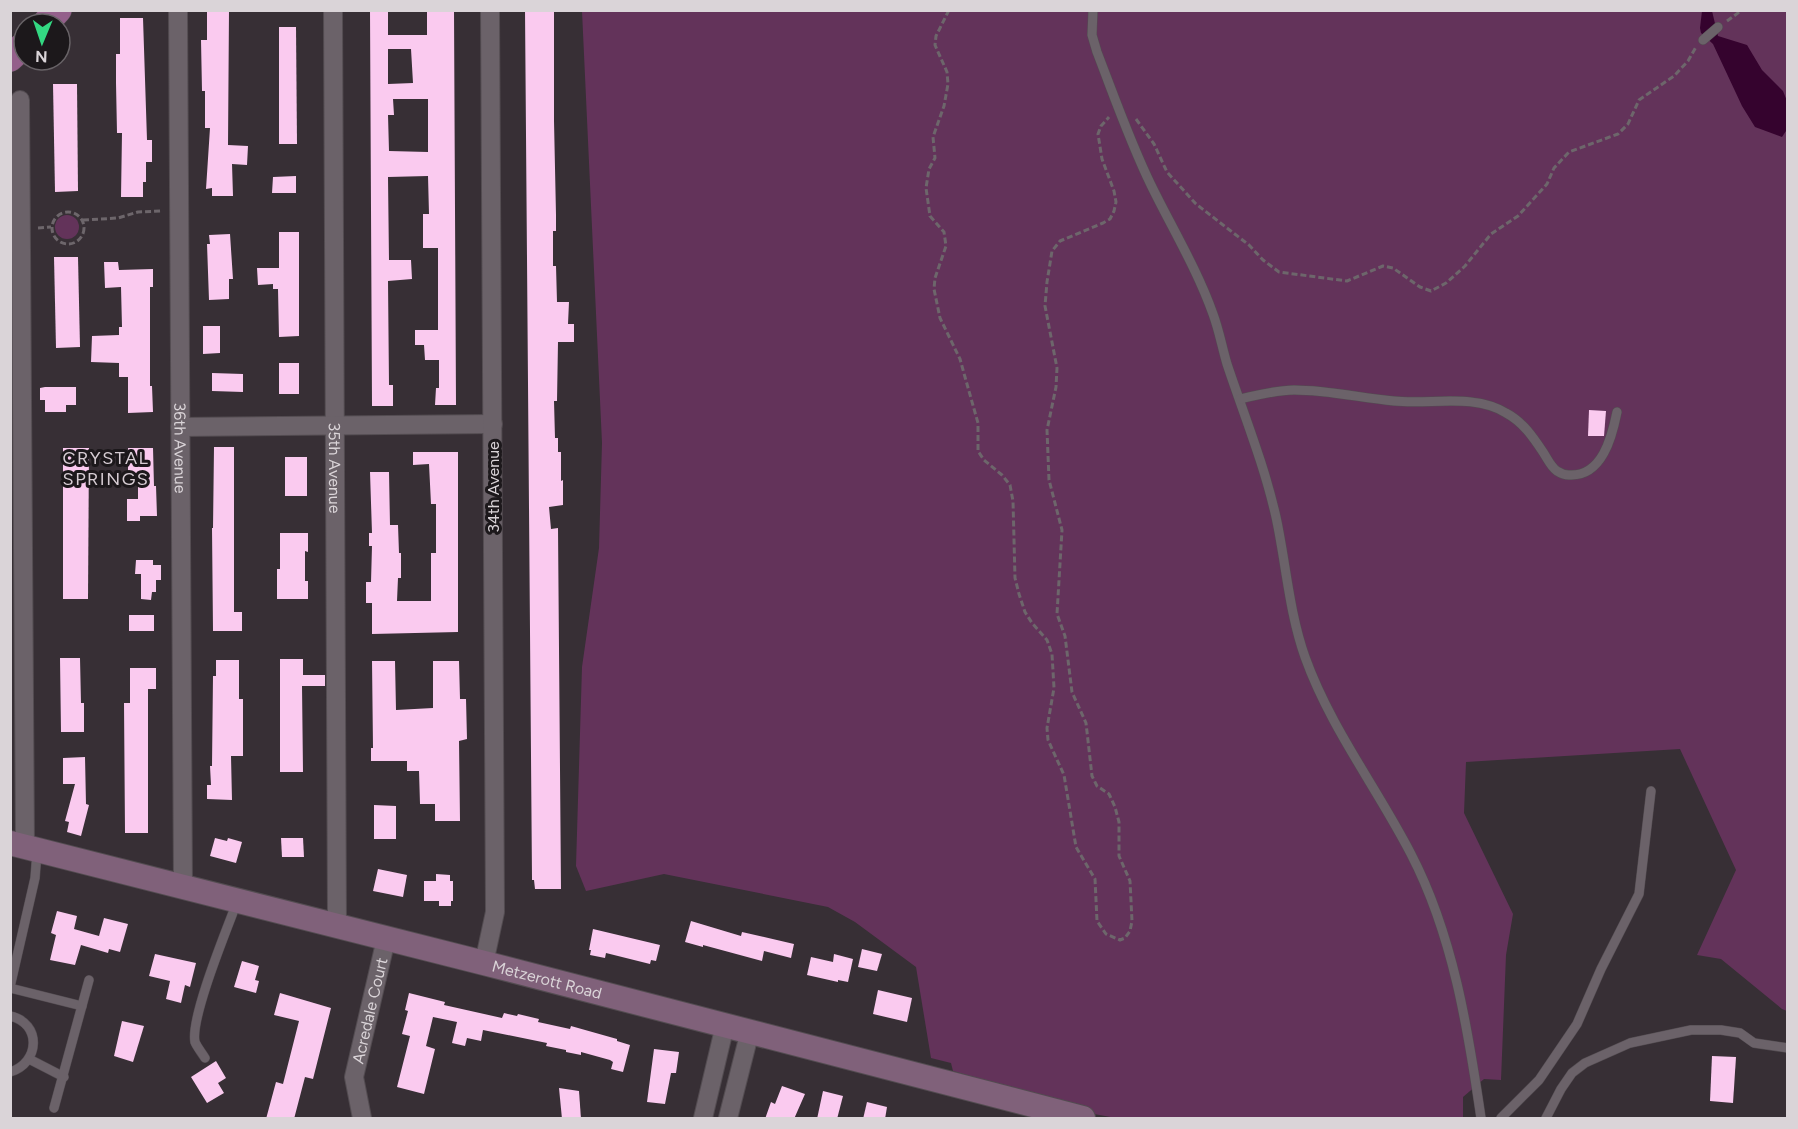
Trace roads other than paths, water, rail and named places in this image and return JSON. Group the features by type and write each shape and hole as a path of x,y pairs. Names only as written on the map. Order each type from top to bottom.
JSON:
{"street":[{"name":"36th Avenue","path":"178,10 183,887"},
{"name":"35th Avenue","path":"333,10 337,926"},
{"name":"34th Avenue","path":"484,963 495,912 490,10"},
{"path":"20,100 24,846"},
{"path":"180,428 492,424"},
{"name":"Metzerott Road","path":"24,846 750,1031 1083,1119"},
{"name":"Acredale Court","path":"362,1119 354,1077 386,939"},
{"path":"703,1119 725,1025"},
{"path":"728,1119 750,1031"}],"lane":[{"path":"1093,10 1092,35 1120,112 1150,182 1185,249 1213,315 1270,491 1292,605 1305,656 1334,719 1411,853 1432,897 1447,944 1470,1042 1481,1119"},
{"path":"1702,40 1718,27"},
{"path":"1240,399 1275,391 1295,390 1397,402 1487,404 1505,412 1520,423 1557,471 1568,475 1581,474 1593,468 1612,437 1617,412"},
{"path":"1502,1119 1539,1080 1577,1024 1600,969 1639,894 1651,791"},
{"path":"24,846 35,878 10,988 82,1006"},
{"path":"205,1058 195,1043 195,1030 201,1003 238,901"},
{"path":"54,1108 89,980"},
{"path":"10,1016 25,1024 32,1034 34,1046 29,1059 21,1068 10,1072"},
{"path":"1546,1119 1560,1089 1572,1073 1594,1058 1630,1042 1691,1030 1720,1030 1740,1033 1754,1043 1788,1048"},
{"path":"29,1059 63,1077"}],"district":[{"name":"CRYSTAL SPRINGS","path":"106,468"}]}
